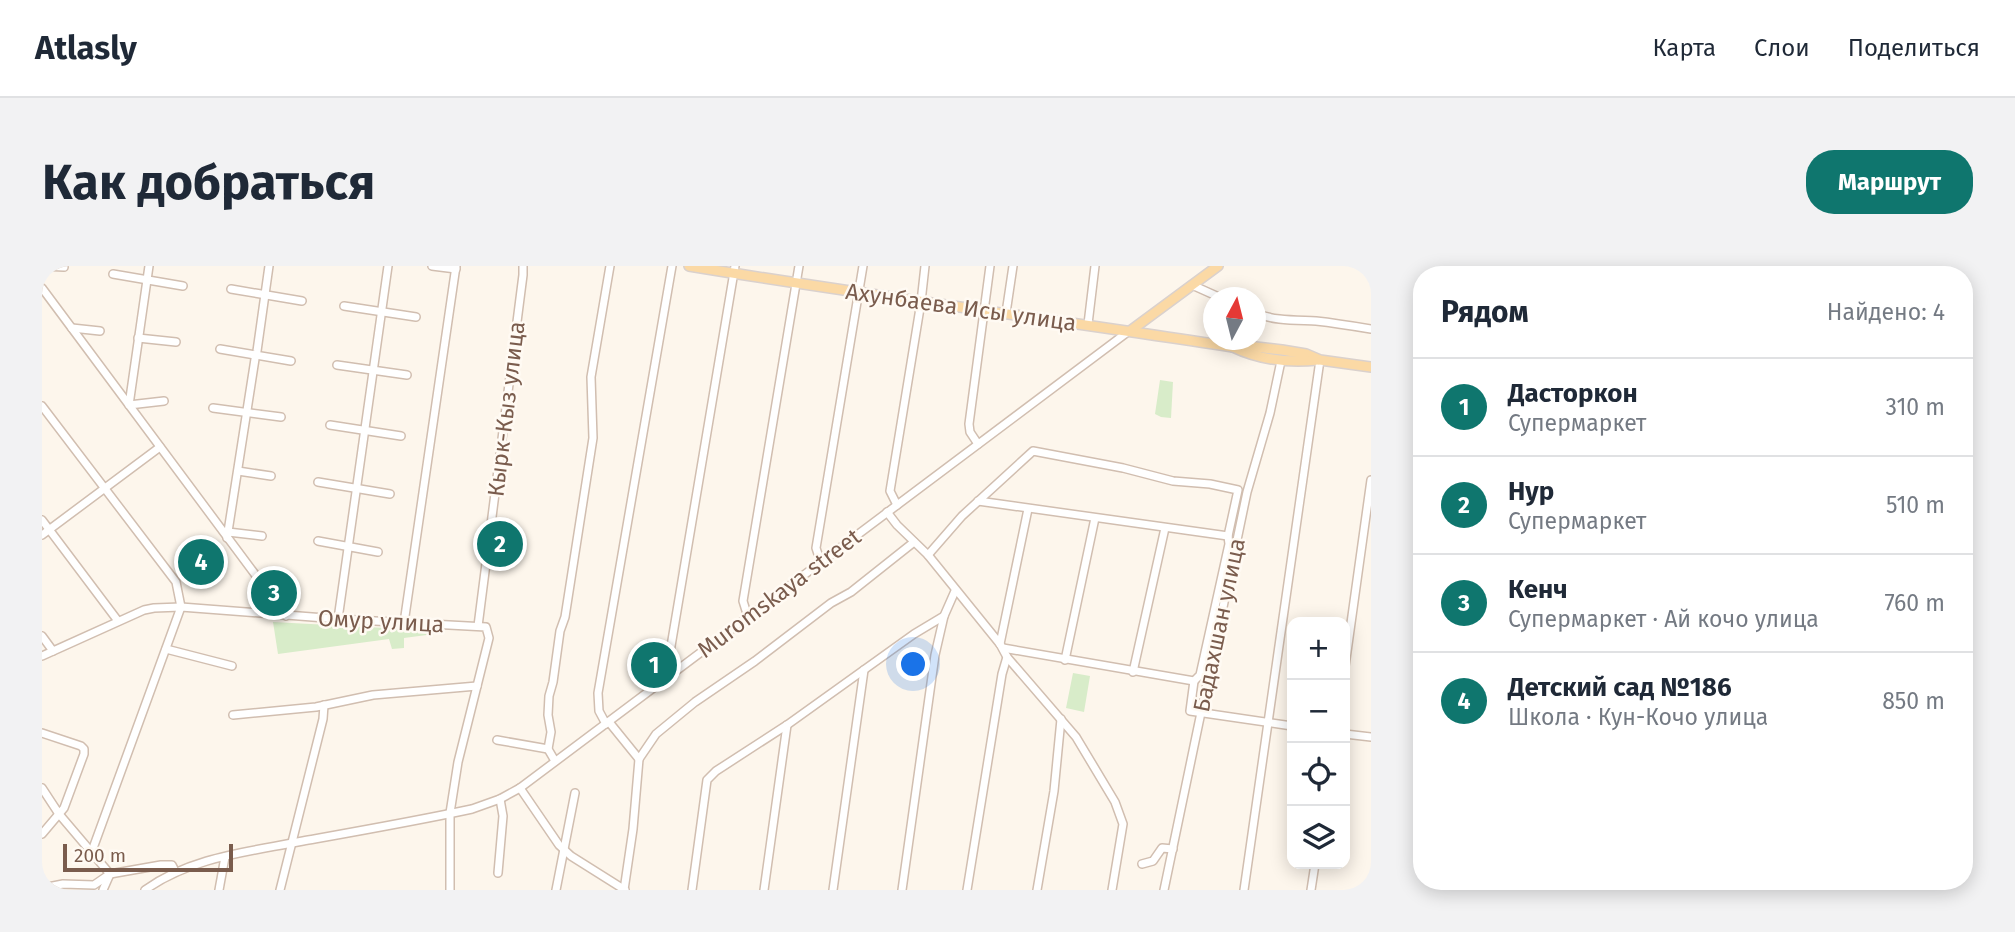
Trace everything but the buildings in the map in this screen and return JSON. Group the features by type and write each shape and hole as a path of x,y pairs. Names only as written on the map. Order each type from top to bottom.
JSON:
{"main road":[{"name":"Ахунбаева Исы улица","path":"688,266 735,270 858,294 1088,324 1203,342"},
{"name":"Muromskaya street","path":"1130,331 1218,266"},
{"name":"Ахунбаева Исы улица","path":"1266,348 1306,354 1320,360"},
{"name":"Ахунбаева Исы улица","path":"1240,350 1281,361 1320,360 1371,366"}],"street":[{"path":"42,266 64,267"},
{"path":"129,405 149,266"},
{"path":"228,535 269,266"},
{"path":"338,619 388,266"},
{"path":"404,623 456,267 432,266"},
{"name":"Кырк-Кыз улица","path":"478,626 525,266"},
{"path":"555,761 548,749 551,732 549,696 560,631 565,617 593,438 591,377 610,266"},
{"path":"639,759 599,711 598,693 672,266"},
{"path":"748,617 743,601 799,266"},
{"path":"821,563 816,548 863,266"},
{"path":"897,505 890,491 925,266"},
{"path":"978,444 970,432 969,424 990,266"},
{"path":"1006,313 1013,266"},
{"path":"1088,324 1095,266"},
{"path":"678,669 669,658 735,270"},
{"path":"113,274 183,286"},
{"path":"1192,285 1203,290"},
{"path":"42,288 286,616"},
{"path":"231,289 302,301"},
{"path":"344,306 416,317"},
{"path":"1266,316 1371,329"},
{"path":"72,327 100,331"},
{"name":"Muromskaya street","path":"145,890 175,871 197,863 472,809 520,788 1130,331"},
{"path":"138,338 176,342"},
{"path":"220,349 291,360"},
{"path":"1244,890 1320,360"},
{"name":"Бадахшан улица","path":"1164,890 1169,848 1247,492 1281,361"},
{"path":"337,365 407,375"},
{"path":"129,405 164,401"},
{"path":"42,406 176,582 181,607 92,851"},
{"path":"213,408 281,418"},
{"path":"330,425 401,436"},
{"path":"46,532 160,447"},
{"path":"928,555 962,516 1033,451 1123,468 1173,481 1210,484 1238,490 1228,536 1229,544 1199,675 1194,681 1190,711 1287,725"},
{"path":"237,471 271,476"},
{"path":"1350,630 1371,480"},
{"path":"318,482 390,495"},
{"path":"978,501 1228,536"},
{"path":"1002,646 1028,509"},
{"path":"887,512 928,555 1002,646 1007,657 1076,737 1115,802 1123,824 1112,890"},
{"path":"1065,660 1095,518"},
{"path":"42,520 46,532 118,621"},
{"path":"1133,672 1165,528"},
{"path":"228,535 262,536"},
{"path":"318,541 378,552"},
{"path":"520,788 563,849 624,890 634,829 639,759 656,734 831,603 851,592 914,542"},
{"path":"902,890 934,655 944,616 955,591"},
{"name":"Омур улица","path":"42,656 153,608 181,607 286,616 478,626"},
{"path":"692,890 708,780 716,771 944,616"},
{"path":"450,890 450,813 458,762 489,632 486,627 478,626"},
{"path":"42,636 53,651"},
{"path":"1002,646 1065,660 1194,681"},
{"path":"166,649 232,666"},
{"path":"967,890 1007,657"},
{"path":"833,890 864,670"},
{"path":"233,715 324,705 373,695 477,686"},
{"path":"280,890 323,719 324,705"},
{"path":"1037,890 1054,791 1061,719"},
{"path":"764,890 787,725"},
{"path":"42,733 84,749 59,814 42,834"},
{"path":"1350,735 1371,737"},
{"path":"497,740 548,749"},
{"path":"42,789 59,814 110,874"},
{"path":"556,890 575,793"},
{"path":"498,873 503,816 500,799"},
{"path":"1142,864 1153,861 1162,848 1169,848"},
{"path":"219,890 225,857"},
{"path":"42,888 63,884 94,885 110,874 161,864 172,865 175,871"},
{"path":"1311,890 1314,869"},
{"path":"103,890 110,874"}],"green space":[{"path":"1160,380 1173,382 1171,418 1155,414"},
{"path":"273,622 442,633 404,638 404,648 392,649 389,639 278,654"},
{"path":"1073,673 1090,676 1084,712 1066,708"}],"place":[{"name":"Нур","path":"500,544"},
{"name":"Детский сад №186","path":"201,562"},
{"name":"Кенч","path":"274,593"},
{"name":"Дасторкон","path":"654,665"}]}
